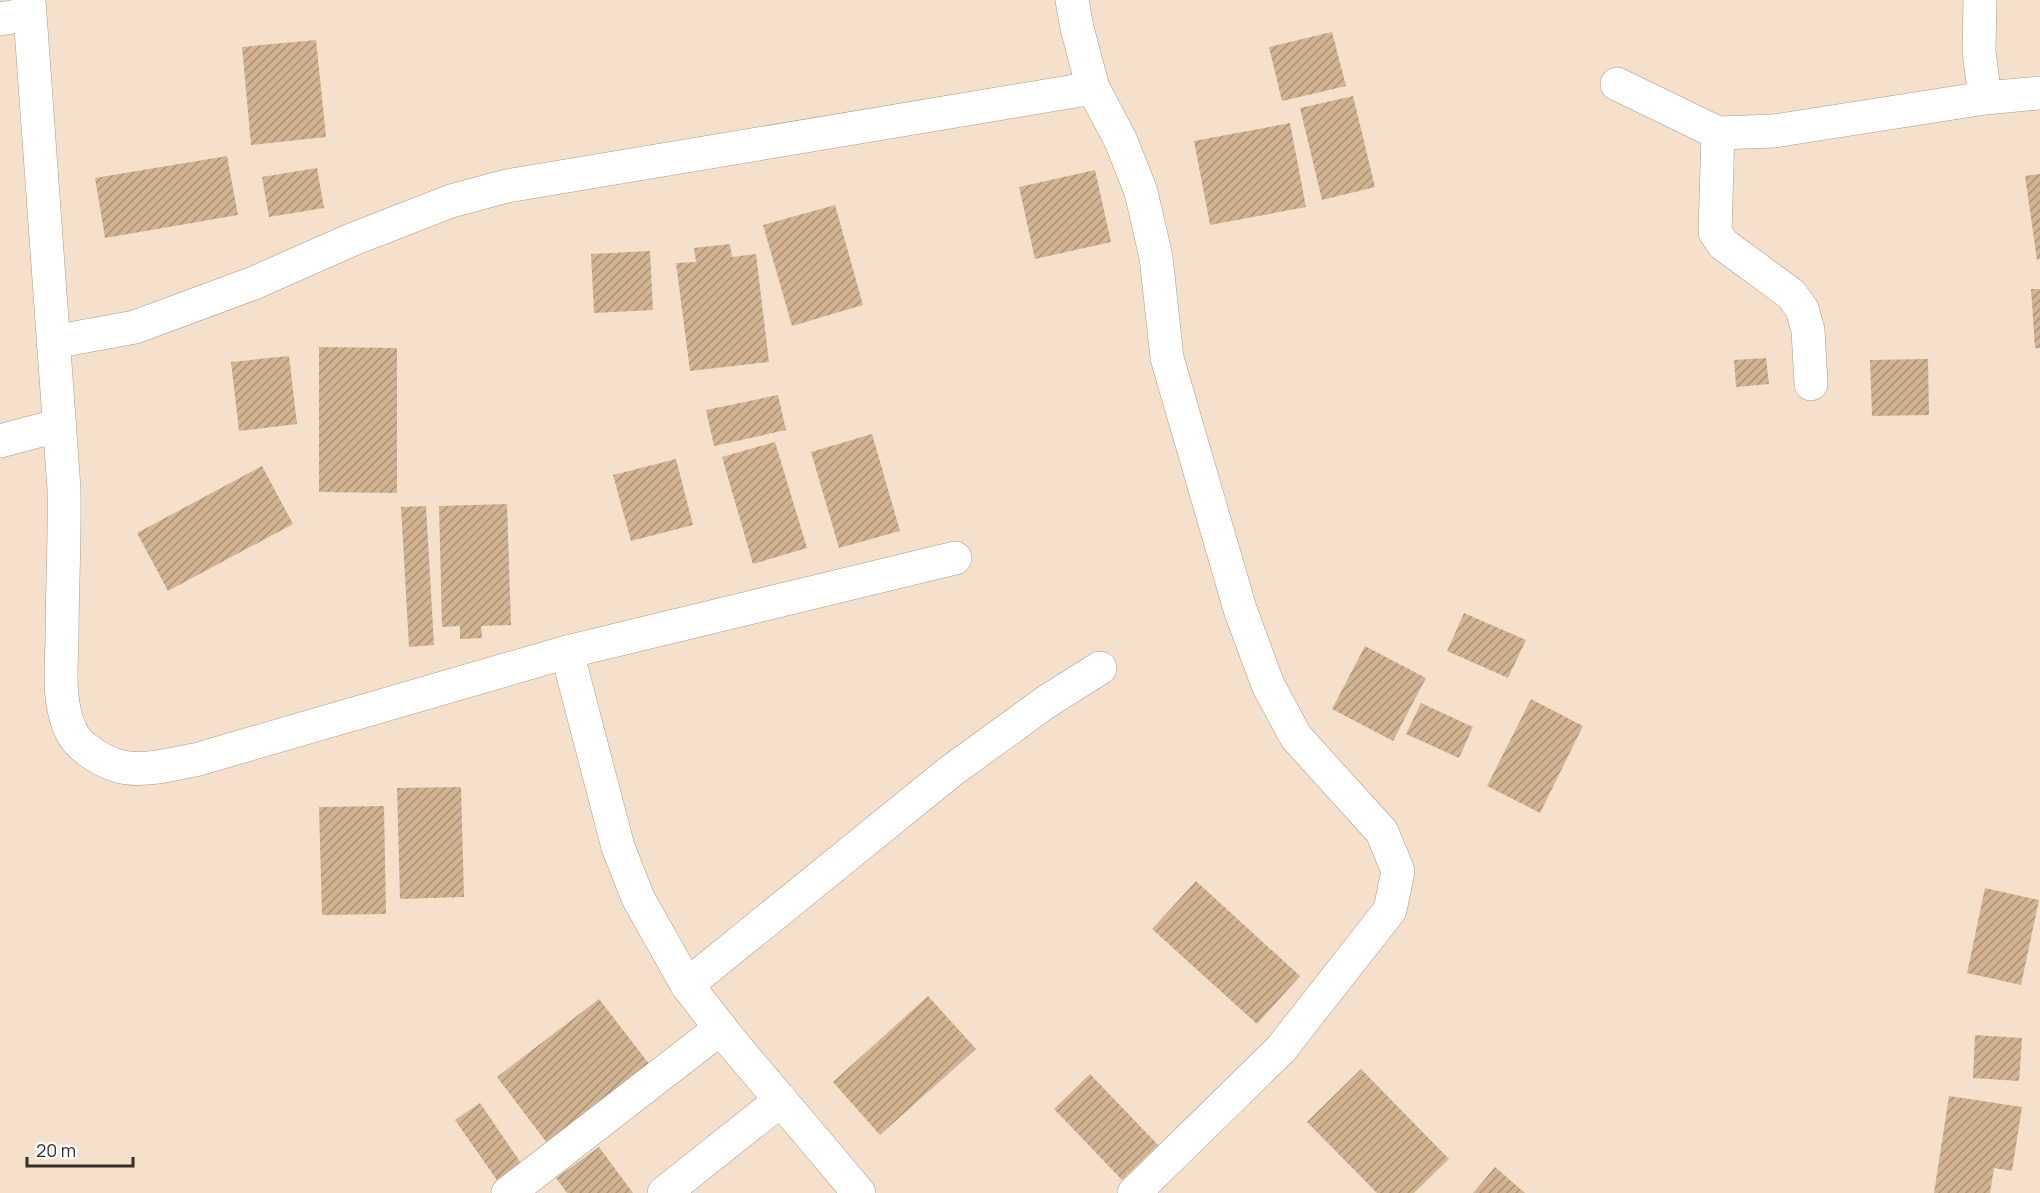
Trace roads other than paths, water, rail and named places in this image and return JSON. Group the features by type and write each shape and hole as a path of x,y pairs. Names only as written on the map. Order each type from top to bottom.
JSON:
{"street":[{"path":"1072,0 1093,88 1121,141 1141,192 1156,257 1167,358 1240,609 1268,685 1296,737 1382,831 1398,871 1390,910 1281,1049 1146,1189"},
{"path":"1980,0 1979,51 1985,98"},
{"path":"20,11 60,425 65,544 62,585 61,698 71,733 93,756 119,766 141,769 195,760 567,652 955,558"},
{"path":"1617,84 1718,133 1774,131 1985,98 2040,93"},
{"path":"53,342 135,327 159,319 254,283 351,240 451,201 507,186 1093,88"},
{"path":"1718,133 1715,231 1723,244 1791,294 1802,309 1808,330 1811,384"},
{"path":"0,441 60,425"},
{"path":"567,652 618,847 638,898 687,985 859,1193"},
{"path":"687,985 951,771 1046,702 1100,668"},
{"path":"508,1193 721,1028"},
{"path":"663,1193 782,1100"}]}
